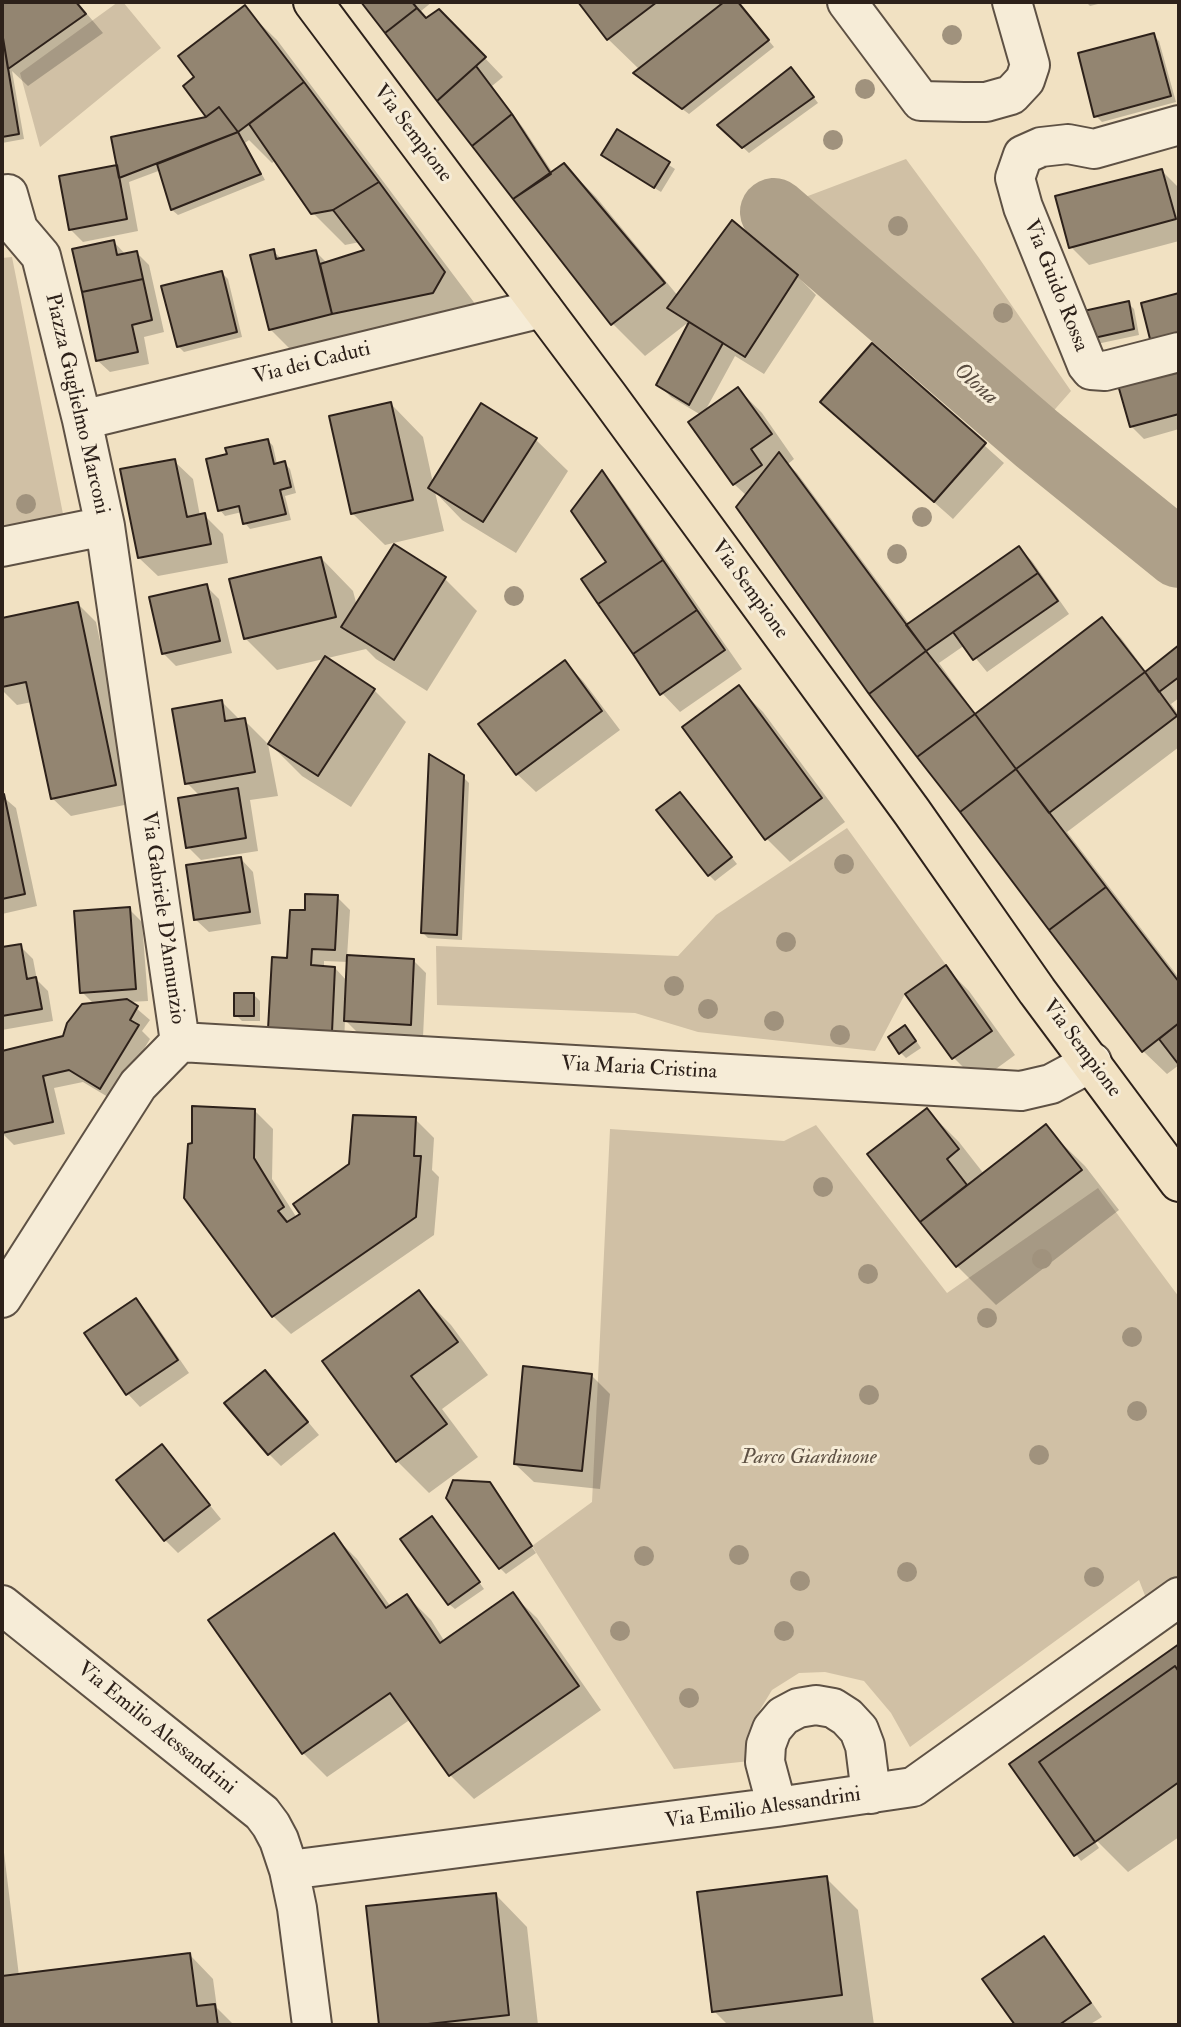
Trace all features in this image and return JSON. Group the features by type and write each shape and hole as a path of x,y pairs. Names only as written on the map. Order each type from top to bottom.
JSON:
{"main road":[{"name":"Via Sempione","path":"313,2 904,802 1037,991 1179,1182"}],"street":[{"path":"847,2 921,100 986,102 1011,95 1025,80 1030,65 1012,2"},
{"name":"Via Guido Rossa","path":"1179,125 1094,149 1068,144 1041,147 1023,155 1015,178 1023,207 1091,370 1105,371 1179,352"},
{"name":"Piazza Guglielmo Marconi","path":"2,195 8,194 18,229 41,256 105,526 2,547"},
{"name":"Via dei Caduti","path":"82,420 542,309"},
{"name":"Via Gabriele D'Annunzio","path":"2,1298 138,1085 180,1042 105,526"},
{"name":"Via Maria Cristina","path":"180,1042 1021,1091 1051,1084 1092,1062"},
{"name":"Via Emilio Alessandrini","path":"289,1870 913,1787 1179,1597"},
{"name":"Via Emilio Alessandrini","path":"2,1605 262,1813 279,1840 289,1870 297,1908 312,2025"},
{"path":"777,1807 765,1762 766,1745 772,1729 783,1716 798,1708 816,1705 833,1708 847,1717 859,1730 865,1746 871,1794"}],"green space":[{"path":"118,2 123,2 161,48 40,147 20,73"},
{"path":"906,159 979,258 1071,391 1049,416 800,199"},
{"path":"12,257 63,514 2,527 2,258"},
{"path":"847,828 946,965 905,994 875,1051 698,1032 635,1013 437,1005 436,946 678,956 716,915"},
{"name":"Parco Giardinone","path":"816,1125 947,1293 1098,1188 1179,1297 1179,1584 1149,1606 1139,1580 910,1747 891,1713 864,1681 825,1672 799,1673 772,1690 752,1723 750,1761 674,1769 532,1546 592,1502 610,1129 784,1141"}],"building":[{"path":"2,2 76,2 86,14 8,69 2,32"},
{"path":"361,2 412,2 417,8 385,33"},
{"path":"578,2 657,2 607,40"},
{"path":"724,2 738,2 769,40 682,109 633,73"},
{"path":"245,5 304,82 238,132 219,107 206,117 183,86 194,77 178,56"},
{"path":"417,8 426,18 439,9 486,57 437,101 385,33"},
{"path":"2,32 19,134 2,137"},
{"path":"1154,33 1171,96 1094,117 1078,53"},
{"path":"476,66 512,114 472,146 437,101"},
{"path":"791,67 814,97 742,148 717,125"},
{"path":"304,82 379,182 333,210 311,214 249,124"},
{"path":"219,107 238,132 119,178 111,137 206,117"},
{"path":"512,114 551,174 513,199 472,146"},
{"path":"617,129 670,162 654,188 601,155"},
{"path":"238,132 261,174 171,210 157,164"},
{"path":"564,163 665,283 611,325 513,199"},
{"path":"117,165 127,219 69,230 59,176"},
{"path":"1162,169 1176,219 1069,248 1055,196"},
{"path":"379,182 445,272 433,293 332,314 320,264 364,250 333,210"},
{"path":"732,220 798,275 745,357 667,308"},
{"path":"114,240 117,255 137,251 143,279 82,292 72,249"},
{"path":"274,249 276,259 316,250 332,314 269,330 250,255"},
{"path":"222,271 237,332 177,347 161,286"},
{"path":"143,279 152,320 132,325 138,352 96,361 82,292"},
{"path":"1179,293 1179,341 1152,347 1141,303"},
{"path":"1129,301 1134,329 1085,340 1079,312"},
{"path":"689,322 723,343 689,405 656,385"},
{"path":"872,343 986,443 934,502 820,402"},
{"path":"1179,368 1179,414 1130,427 1118,385"},
{"path":"738,387 772,434 751,449 762,465 733,485 688,422"},
{"path":"391,402 413,500 351,514 329,416"},
{"path":"481,403 537,438 483,522 428,488"},
{"path":"268,439 274,464 285,461 291,487 280,490 286,514 243,524 239,506 218,511 206,459 227,454 225,448"},
{"path":"779,452 926,651 869,694 736,507"},
{"path":"175,459 187,517 205,513 211,544 138,558 120,469"},
{"path":"602,470 663,560 598,604 581,579 606,562 571,511"},
{"path":"394,544 446,577 394,660 341,627"},
{"path":"1019,546 1038,573 926,651 906,625"},
{"path":"321,557 336,617 244,639 229,579"},
{"path":"663,560 697,610 633,654 598,604"},
{"path":"1038,573 1058,601 973,660 953,632"},
{"path":"207,584 220,641 162,654 149,597"},
{"path":"78,602 116,785 51,799 26,682 2,687 2,618"},
{"path":"697,610 725,650 660,695 633,654"},
{"path":"1102,617 1145,672 1016,769 975,714"},
{"path":"1179,645 1179,677 1159,692 1145,672"},
{"path":"926,651 975,714 917,757 869,694"},
{"path":"325,656 375,689 318,776 268,744"},
{"path":"565,660 602,711 516,775 478,724"},
{"path":"1145,672 1177,716 1049,813 1016,769"},
{"path":"739,685 822,798 765,840 682,727"},
{"path":"222,700 225,721 245,718 255,772 185,784 172,709"},
{"path":"975,714 1016,769 960,812 917,757"},
{"path":"429,754 464,775 457,935 421,933"},
{"path":"1016,769 1106,887 1049,930 960,812"},
{"path":"238,788 246,838 186,848 178,798"},
{"path":"680,792 732,857 708,876 656,810"},
{"path":"2,794 25,894 2,899"},
{"path":"241,857 250,912 194,920 186,865"},
{"path":"1106,887 1179,982 1179,1023 1142,1052 1049,930"},
{"path":"305,894 338,895 335,950 312,949 311,965 335,967 332,1032 268,1029 272,957 287,958 290,910 305,910"},
{"path":"130,907 136,989 80,993 74,911"},
{"path":"21,944 27,979 36,977 42,1009 2,1016 2,947"},
{"path":"347,955 414,959 411,1025 344,1021"},
{"path":"946,965 992,1031 952,1059 905,994"},
{"path":"234,993 254,993 254,1016 234,1016"},
{"path":"127,999 138,1006 130,1020 139,1025 100,1089 69,1070 43,1076 53,1122 2,1133 2,1051 63,1036 67,1023 82,1004"},
{"path":"1179,1023 1179,1065 1159,1039"},
{"path":"905,1025 916,1041 899,1054 888,1037"},
{"path":"192,1106 255,1109 254,1158 284,1207 278,1211 287,1222 300,1214 293,1204 349,1164 353,1115 416,1117 414,1156 421,1156 416,1217 272,1317 184,1198 188,1144 192,1143"},
{"path":"927,1108 959,1149 947,1159 967,1185 920,1222 867,1154"},
{"path":"1046,1124 1082,1170 956,1267 920,1222"},
{"path":"419,1290 458,1342 411,1376 447,1424 396,1462 322,1361"},
{"path":"136,1298 178,1360 126,1395 84,1333"},
{"path":"523,1366 592,1374 582,1471 514,1464"},
{"path":"265,1370 308,1422 268,1455 224,1403"},
{"path":"162,1444 210,1505 164,1541 116,1480"},
{"path":"453,1480 490,1482 532,1546 499,1569 446,1498"},
{"path":"432,1516 480,1582 448,1605 400,1539"},
{"path":"334,1533 386,1608 407,1594 440,1643 513,1592 579,1686 449,1776 390,1693 302,1754 208,1620"},
{"path":"1179,1644 1179,1672 1175,1666 1039,1762 1095,1842 1074,1856 1009,1764"},
{"path":"1175,1666 1179,1672 1179,1782 1095,1842 1039,1762"},
{"path":"827,1876 842,1995 712,2012 697,1892"},
{"path":"496,1893 509,2015 419,2025 379,2025 366,1906"},
{"path":"1044,1936 1091,2003 1059,2025 1015,2025 982,1979"},
{"path":"190,1953 197,2006 215,2004 218,2025 2,2025 2,1976"}],"waterway":[{"name":"Olona","path":"774,212 1037,439 1179,554"}]}
